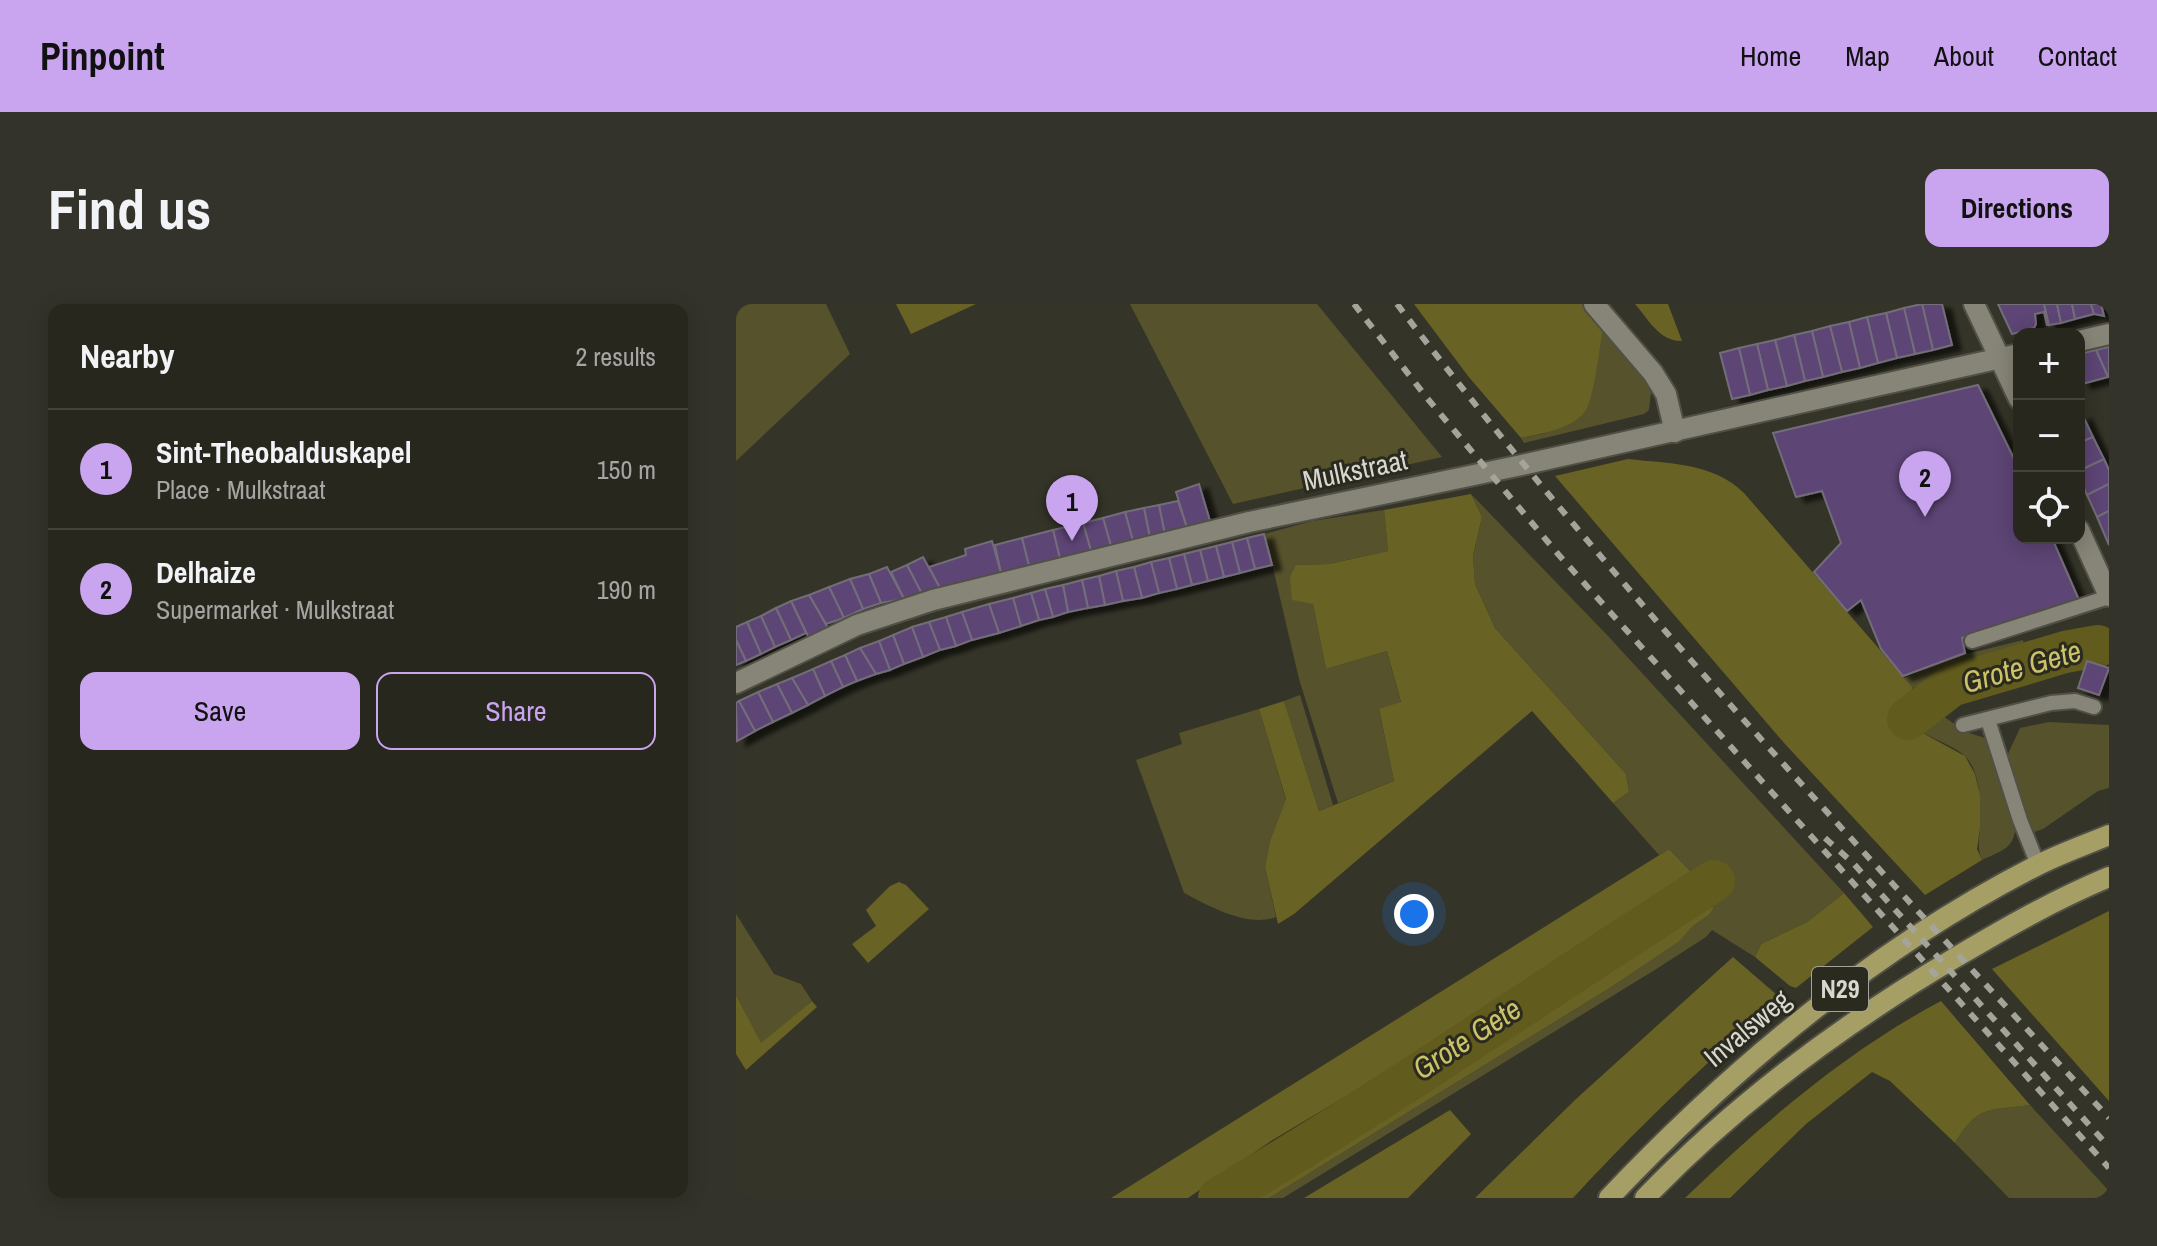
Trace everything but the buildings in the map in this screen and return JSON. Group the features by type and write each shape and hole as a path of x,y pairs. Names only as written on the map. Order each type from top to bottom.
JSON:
{"main road":[{"name":"Invalsweg","path":"1609,1198 1721,1086 1801,1018 1891,952 2038,865 2109,835"},
{"name":"Invalsweg","path":"1645,1198 1736,1111 1903,988 2067,894 2109,877"}],"street":[{"path":"1594,304 1660,384 1666,394 1675,432"},
{"path":"1974,304 2010,356"},
{"path":"2085,340 2109,334"},
{"name":"Mulkstraat","path":"736,683 857,625 933,600 1249,522 1675,432 2010,356"},
{"path":"2085,543 2109,596"}],"lane":[{"path":"1972,641 2109,596"},
{"path":"1963,725 2051,703 2075,701 2094,707"},
{"path":"1988,720 2038,865"}],"shaded area":[{"path":"736,304 826,304 850,354 736,461"},
{"path":"896,304 976,304 911,334"},
{"path":"1130,304 1317,304 1442,457 1233,504"},
{"path":"1414,304 1582,304 1603,328 1587,408 1567,425 1521,438 1468,376"},
{"path":"1635,304 1668,304 1682,341 1661,334"},
{"path":"1603,328 1652,384 1649,410 1644,414 1524,443 1521,438 1546,433"},
{"path":"1628,459 1704,470 1732,483 1744,493 1913,688 1891,713 1965,756 1975,774 1980,795 1977,849 1982,860 1925,895 1785,744 1555,476"},
{"path":"1471,494 1608,636 1844,893 1807,922 1761,944 1755,957 1712,930 1658,968 1283,1198 1269,1198 1613,986 1677,942 1709,915 1714,908 1709,903 1718,897 1722,884 1713,873 1696,877 1669,849 1659,855 1613,803 1629,792 1626,774 1495,628 1475,584 1473,557 1482,517"},
{"path":"1471,494 1482,517 1473,556 1475,584 1495,628 1626,774 1629,792 1613,803 1532,711 1294,914 1278,924 1265,867 1270,841 1286,799 1259,709 1284,701 1319,811 1394,781 1379,709 1401,702 1387,651 1326,669 1313,604 1292,600 1290,577 1296,565 1329,564 1388,551 1384,510"},
{"path":"1384,510 1388,551 1329,564 1296,565 1313,604 1326,669 1387,651 1401,703 1379,710 1394,781 1338,803 1299,679 1265,534 1312,521"},
{"path":"2023,640 2027,655 1958,666 1913,688 1904,678 1951,658"},
{"path":"1300,695 1333,805 1319,811 1284,701"},
{"path":"1259,709 1286,800 1270,841 1265,867 1276,917 1253,920 1229,914 1184,893 1136,760 1182,744 1179,733"},
{"path":"1940,714 1966,732 1985,738 2015,828 2009,845 1982,860 1979,846 1979,789 1971,764 1956,750 1917,730"},
{"path":"2049,722 2109,725 2109,788 2098,791 2034,832 2027,827 2007,756 2020,728"},
{"path":"1669,849 1696,877 1607,940 1271,1141 1188,1198 1111,1198"},
{"path":"899,882 906,885 929,909 868,963 852,944 876,926 866,910 890,886"},
{"path":"1844,893 1873,927 1796,988 1755,957 1761,944 1807,922"},
{"path":"1702,902 1714,908 1709,915 1678,942 1613,986 1269,1198 1239,1198 1621,960"},
{"path":"2109,911 2109,1101 1992,969"},
{"path":"736,914 774,974 801,984 812,1001 761,1044 736,995"},
{"path":"1733,957 1777,995 1772,1009 1690,1079 1573,1198 1475,1198 1576,1099"},
{"path":"736,995 761,1043 812,1001 817,1007 746,1070 736,1054"},
{"path":"1941,1001 2030,1105 1995,1109 1978,1115 1955,1143 1890,1081 1872,1072 1806,1124 1730,1198 1685,1198 1806,1090 1871,1043"},
{"path":"2030,1105 2109,1191 2109,1198 2009,1198 1955,1143 1978,1115 1995,1109"},
{"path":"1450,1110 1471,1134 1408,1198 1304,1198"}],"waterway":[{"name":"Grote Gete","path":"1908,719 1951,686 2065,652 2098,646"},
{"name":"Grote Gete","path":"1219,1198 1406,1082 1714,881"}],"railway":[{"path":"1354,304 1427,398 1558,554 2109,1168"},
{"path":"1397,304 1480,411 1654,618 1834,820 2109,1118"},
{"path":"1825,838 1853,863 2109,1147"}],"place":[{"name":"Delhaize","path":"1925,517"},
{"name":"Sint-Theobalduskapel","path":"1072,541"}]}
